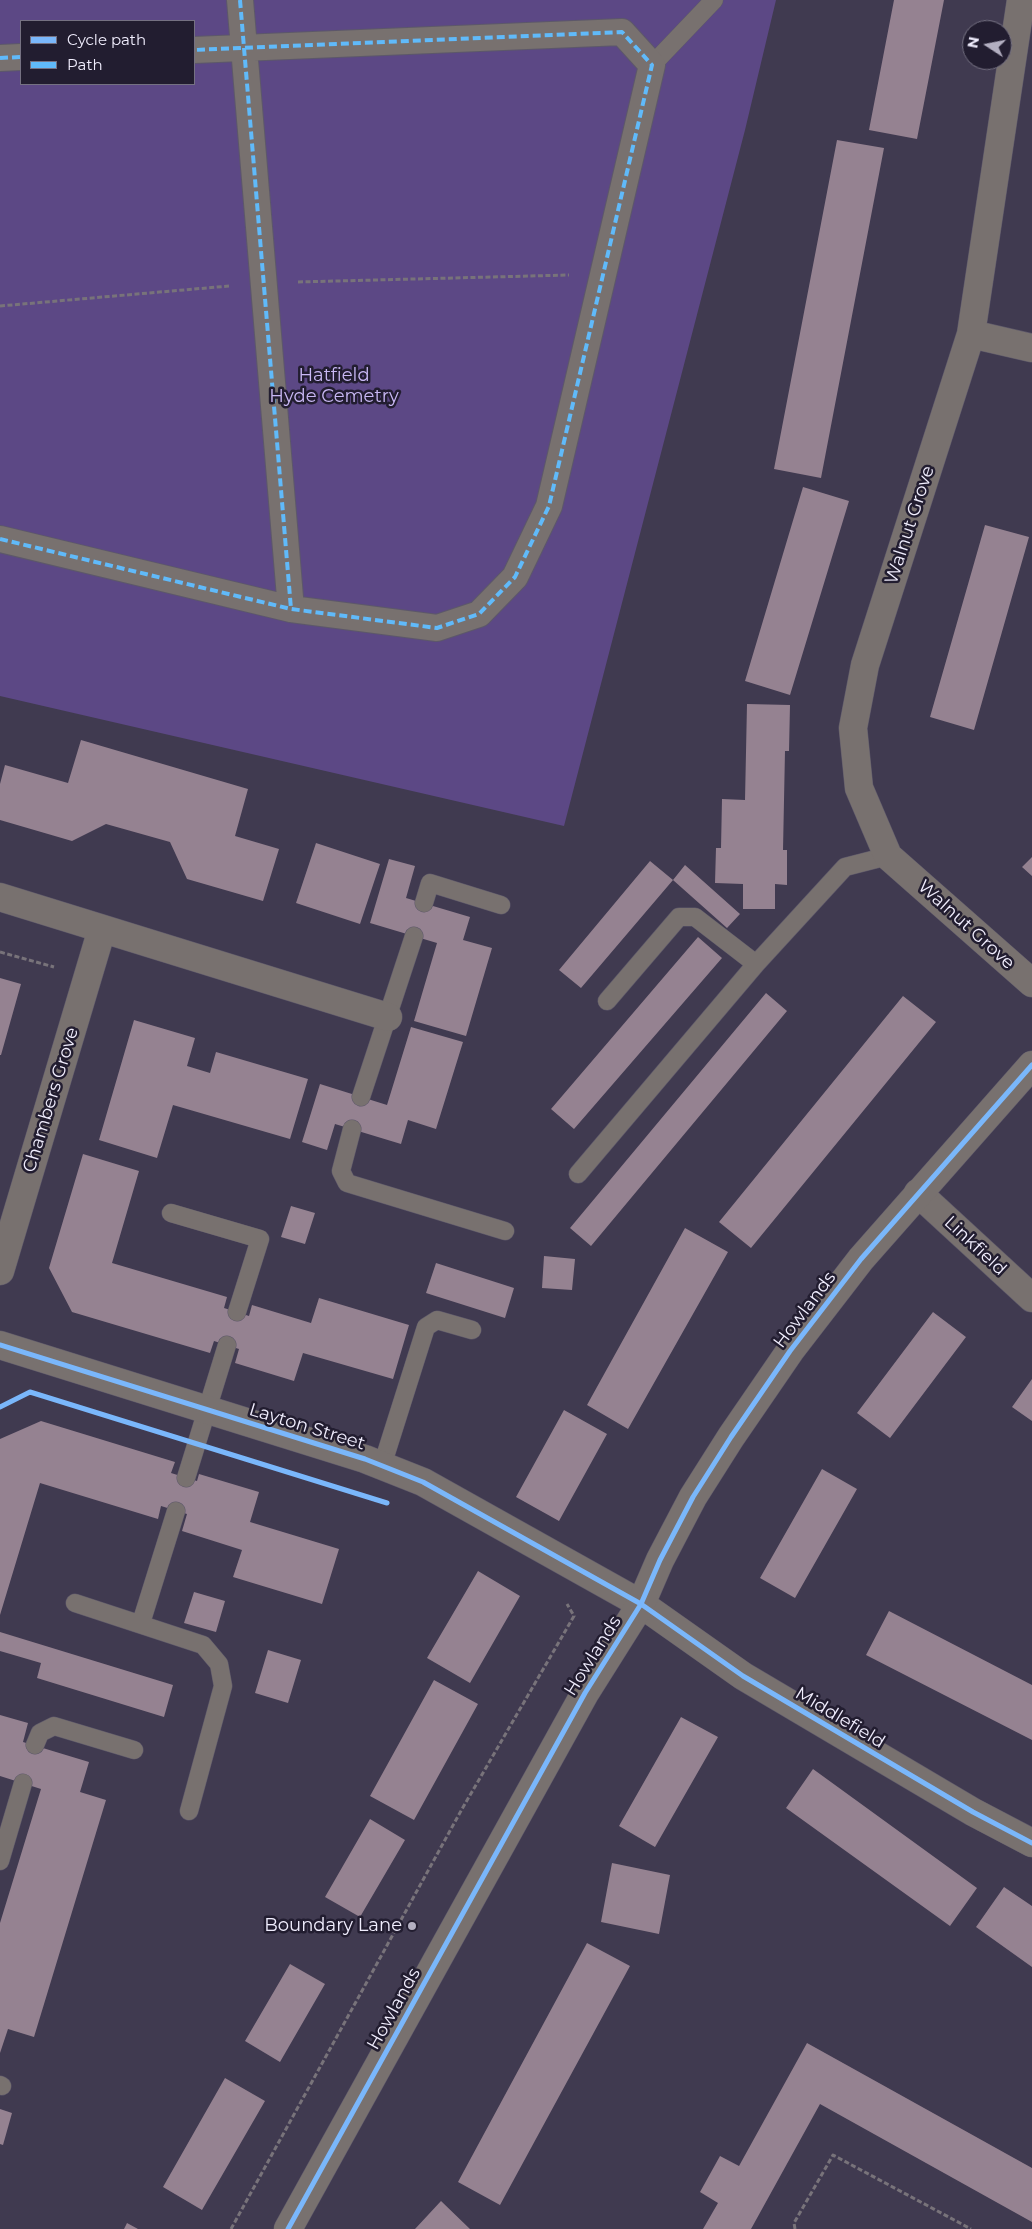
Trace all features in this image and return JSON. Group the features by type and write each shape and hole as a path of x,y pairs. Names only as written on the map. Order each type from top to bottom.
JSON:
{"street":[{"path":"240,0 291,608"},
{"name":"Walnut Grove","path":"1021,0 971,334 864,665 853,728 859,788 888,856 1032,983"},
{"path":"0,539 291,608 437,628 480,614 515,577 549,506 605,274 652,65 622,32 195,50"},
{"path":"0,58 20,57"},
{"path":"971,334 1032,348"},
{"path":"0,897 388,1017"},
{"name":"Chambers Grove","path":"0,1271 102,928"},
{"name":"Howlands","path":"288,2229 585,1693 642,1604 660,1560 693,1497 731,1437 790,1351 861,1258 1032,1065"},
{"name":"Linkfield","path":"918,1194 1032,1298"},
{"name":"Layton Street","path":"0,1345 382,1466 423,1482 642,1604"},
{"name":"Middlefield","path":"642,1604 743,1676 973,1812 1032,1843"}],"lane":[{"path":"652,65 714,0"},
{"path":"578,1174 756,964 845,867 888,856"},
{"path":"424,904 430,883 501,905"},
{"path":"607,1001 680,917 695,917 756,964"},
{"path":"361,1097 414,936"},
{"path":"352,1129 341,1171 347,1183 505,1231"},
{"path":"171,1212 260,1239 237,1312"},
{"path":"382,1466 426,1327 436,1320 472,1330"},
{"path":"186,1478 226,1345"},
{"path":"141,1624 176,1511"},
{"path":"75,1603 203,1645 219,1664 223,1686 189,1811"},
{"path":"35,1745 40,1733 54,1726 134,1750"},
{"path":"0,1861 23,1783"}],"path":[{"path":"0,306 264,283 605,274"},
{"path":"231,2229 452,1826 574,1616 566,1602"},
{"path":"795,2229 794,2223 833,2155 972,2229"}],"green space":[{"name":"Hatfield Hyde Cemetry","path":"0,0 776,0 745,130 564,826 0,696"}],"building":[{"path":"894,0 944,0 917,139 869,130"},
{"path":"837,140 884,148 821,478 774,469"},
{"path":"803,487 849,501 790,695 745,681"},
{"path":"985,525 1029,537 974,730 930,717"},
{"path":"747,704 790,705 789,751 785,751 783,850 787,850 787,885 775,884 775,909 743,909 743,884 715,883 716,848 721,848 722,799 745,800"},
{"path":"81,740 248,789 235,836 279,849 263,901 187,879 170,842 106,824 72,841 0,820 0,784 5,765 68,783"},
{"path":"316,843 380,864 360,924 296,903"},
{"path":"1032,857 1032,876 1022,867"},
{"path":"389,859 415,866 406,898 470,917 463,940 492,948 466,1036 414,1021 437,943 370,923"},
{"path":"650,861 673,880 581,988 559,970"},
{"path":"685,865 740,914 727,928 673,880"},
{"path":"698,937 722,958 574,1129 551,1109"},
{"path":"0,978 21,984 1,1055 0,1055"},
{"path":"766,993 787,1011 591,1246 570,1228"},
{"path":"903,996 936,1022 751,1248 719,1222"},
{"path":"134,1020 195,1038 187,1066 210,1073 216,1052 308,1079 290,1139 173,1105 157,1158 99,1140"},
{"path":"411,1027 463,1042 436,1129 408,1120 401,1144 335,1124 327,1150 302,1142 320,1084 387,1105"},
{"path":"83,1154 139,1171 112,1263 227,1297 224,1308 249,1316 252,1305 311,1323 319,1298 409,1325 393,1379 303,1353 294,1381 235,1363 239,1349 214,1341 210,1353 72,1312 49,1268"},
{"path":"291,1206 315,1213 305,1244 281,1237"},
{"path":"685,1228 728,1252 628,1429 587,1405"},
{"path":"544,1256 575,1259 572,1290 542,1288"},
{"path":"436,1263 514,1288 505,1318 426,1293"},
{"path":"933,1312 966,1337 890,1438 857,1413"},
{"path":"1032,1379 1032,1421 1012,1407"},
{"path":"564,1410 607,1434 559,1521 516,1497"},
{"path":"41,1421 175,1462 171,1473 197,1481 199,1474 259,1492 250,1522 339,1549 322,1604 233,1577 242,1550 182,1531 187,1514 161,1506 158,1519 40,1483 0,1615 0,1439"},
{"path":"822,1469 857,1489 795,1598 760,1578"},
{"path":"478,1571 520,1596 470,1683 427,1658"},
{"path":"194,1592 225,1601 216,1632 184,1623"},
{"path":"889,1611 1032,1685 1032,1740 866,1655"},
{"path":"0,1632 173,1685 164,1717 37,1678 41,1663 0,1651"},
{"path":"268,1650 301,1660 288,1703 255,1693"},
{"path":"434,1680 478,1704 414,1820 370,1796"},
{"path":"0,1715 28,1723 23,1742 89,1762 80,1792 106,1800 34,2037 8,2029 0,2053 0,1923 41,1789 0,1776"},
{"path":"681,1717 718,1737 655,1847 619,1826"},
{"path":"813,1769 977,1888 950,1926 786,1808"},
{"path":"370,1819 405,1840 360,1917 325,1897"},
{"path":"612,1863 670,1875 659,1934 601,1922"},
{"path":"1004,1887 1032,1906 1032,1967 976,1927"},
{"path":"587,1943 630,1966 500,2205 458,2182"},
{"path":"290,1964 325,1984 280,2062 245,2041"},
{"path":"807,2043 1032,2168 1032,2222 820,2104 751,2229 703,2229 718,2203 700,2192 720,2156 739,2166"},
{"path":"225,2078 265,2101 202,2210 163,2187"},
{"path":"0,2109 12,2113 3,2145 0,2144"},
{"path":"441,2201 470,2229 415,2229"},
{"path":"127,2223 138,2229 124,2229"}],"marked path":[{"path":"240,0 291,609"},
{"path":"0,539 291,609 437,628 479,614 515,577 549,506 652,65 622,32 195,50"},
{"path":"0,58 20,57"}],"cycle path":[{"path":"288,2229 585,1693 641,1604 660,1560 693,1497 731,1437 790,1351 861,1259 1032,1065"},
{"path":"0,1345 365,1459 423,1482 641,1604 743,1676 973,1812 1032,1843"},
{"path":"0,1407 30,1392 387,1503"}],"place":[{"name":"Boundary Lane","path":"412,1926"}]}
